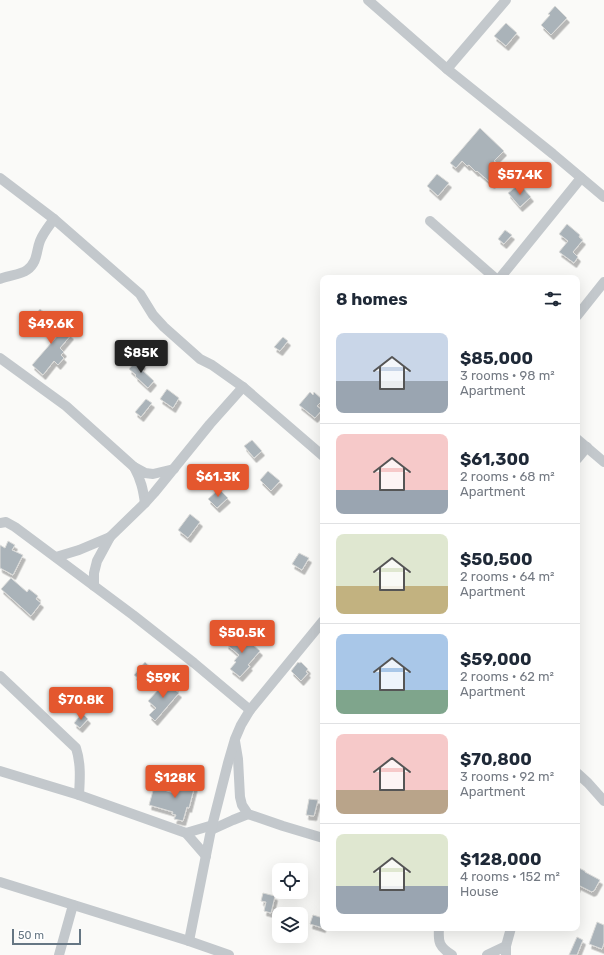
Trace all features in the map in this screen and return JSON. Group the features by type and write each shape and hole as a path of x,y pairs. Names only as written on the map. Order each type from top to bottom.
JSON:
{"street":[{"path":"368,0 447,69 604,197"},
{"path":"447,69 506,0"},
{"path":"0,178 54,220 140,294 164,327 200,359 212,365 243,387 320,453"},
{"path":"502,275 582,178"},
{"path":"0,279 7,275 27,270 33,264 42,236 54,220"},
{"path":"430,221 491,275"},
{"path":"580,313 602,289"},
{"path":"0,358 66,406 134,468 143,487 145,503"},
{"path":"94,586 94,573 97,561 110,537 145,503 210,424 243,387"},
{"path":"580,441 604,462"},
{"path":"580,455 587,447"},
{"path":"134,468 145,473 153,474 174,469"},
{"path":"0,523 6,522 15,526 133,615 250,710"},
{"path":"56,557 79,550 110,537"},
{"path":"189,941 212,827 235,739 250,710 320,625"},
{"path":"0,676 76,748 80,766 79,795"},
{"path":"235,739 238,759 240,797 242,805 248,814 320,837"},
{"path":"0,771 79,795 186,833 206,856"},
{"path":"580,776 604,801"},
{"path":"186,833 212,827 248,814"},
{"path":"0,882 229,955"},
{"path":"59,955 73,905"},
{"path":"439,931 438,940 441,947 452,955"},
{"path":"487,955 506,951 510,931"}],"building":[{"path":"555,6 567,18 551,35 541,25 550,15 548,14"},
{"path":"506,23 517,33 506,46 494,36"},
{"path":"480,128 504,151 494,161 504,170 492,184 462,161 456,168 450,163"},
{"path":"437,174 449,183 438,196 427,186"},
{"path":"517,186 520,190 523,188 531,197 520,207 508,193"},
{"path":"567,224 580,235 579,237 583,240 573,252 578,257 574,263 559,252 568,241 559,234"},
{"path":"505,230 512,235 504,244 498,239"},
{"path":"40,309 71,335 60,348 64,352 61,355 64,358 58,365 54,361 43,375 32,365 58,335 35,315"},
{"path":"283,337 288,341 280,351 274,347"},
{"path":"137,359 143,364 140,368 154,381 148,388 129,369"},
{"path":"167,389 179,398 173,408 160,399"},
{"path":"310,392 313,395 314,392 320,397 320,403 317,406 320,408 320,412 315,418 299,405"},
{"path":"146,399 152,403 141,417 135,412"},
{"path":"252,440 262,451 254,458 244,446"},
{"path":"268,471 280,481 271,491 260,480"},
{"path":"219,489 228,498 217,508 208,499"},
{"path":"190,514 200,522 188,538 178,530"},
{"path":"8,541 15,545 12,550 23,555 13,575 0,568 0,545 5,548"},
{"path":"299,553 309,558 302,570 292,564"},
{"path":"11,578 27,592 29,589 38,596 36,599 41,603 31,616 1,589"},
{"path":"235,633 248,644 250,642 260,651 248,665 250,666 240,677 230,669 236,662 234,661 239,655 226,644"},
{"path":"145,662 156,672 145,684 134,675"},
{"path":"298,662 301,662 308,669 306,672 308,673 301,681 291,671"},
{"path":"168,679 176,687 174,689 179,693 155,721 149,715 156,708 148,701"},
{"path":"82,713 88,719 80,728 74,723"},
{"path":"182,777 196,781 189,808 187,807 183,821 174,819 176,815 172,814 173,812 149,805 154,787 177,794"},
{"path":"309,799 318,800 314,816 306,815"},
{"path":"580,868 600,880 592,892 580,886"},
{"path":"263,893 272,895 272,899 274,899 271,913 264,911 266,902 261,901"},
{"path":"313,915 320,917 320,927 310,924"},
{"path":"597,922 604,925 604,943 602,949 589,944"},
{"path":"577,937 583,940 577,955 569,955"}]}
